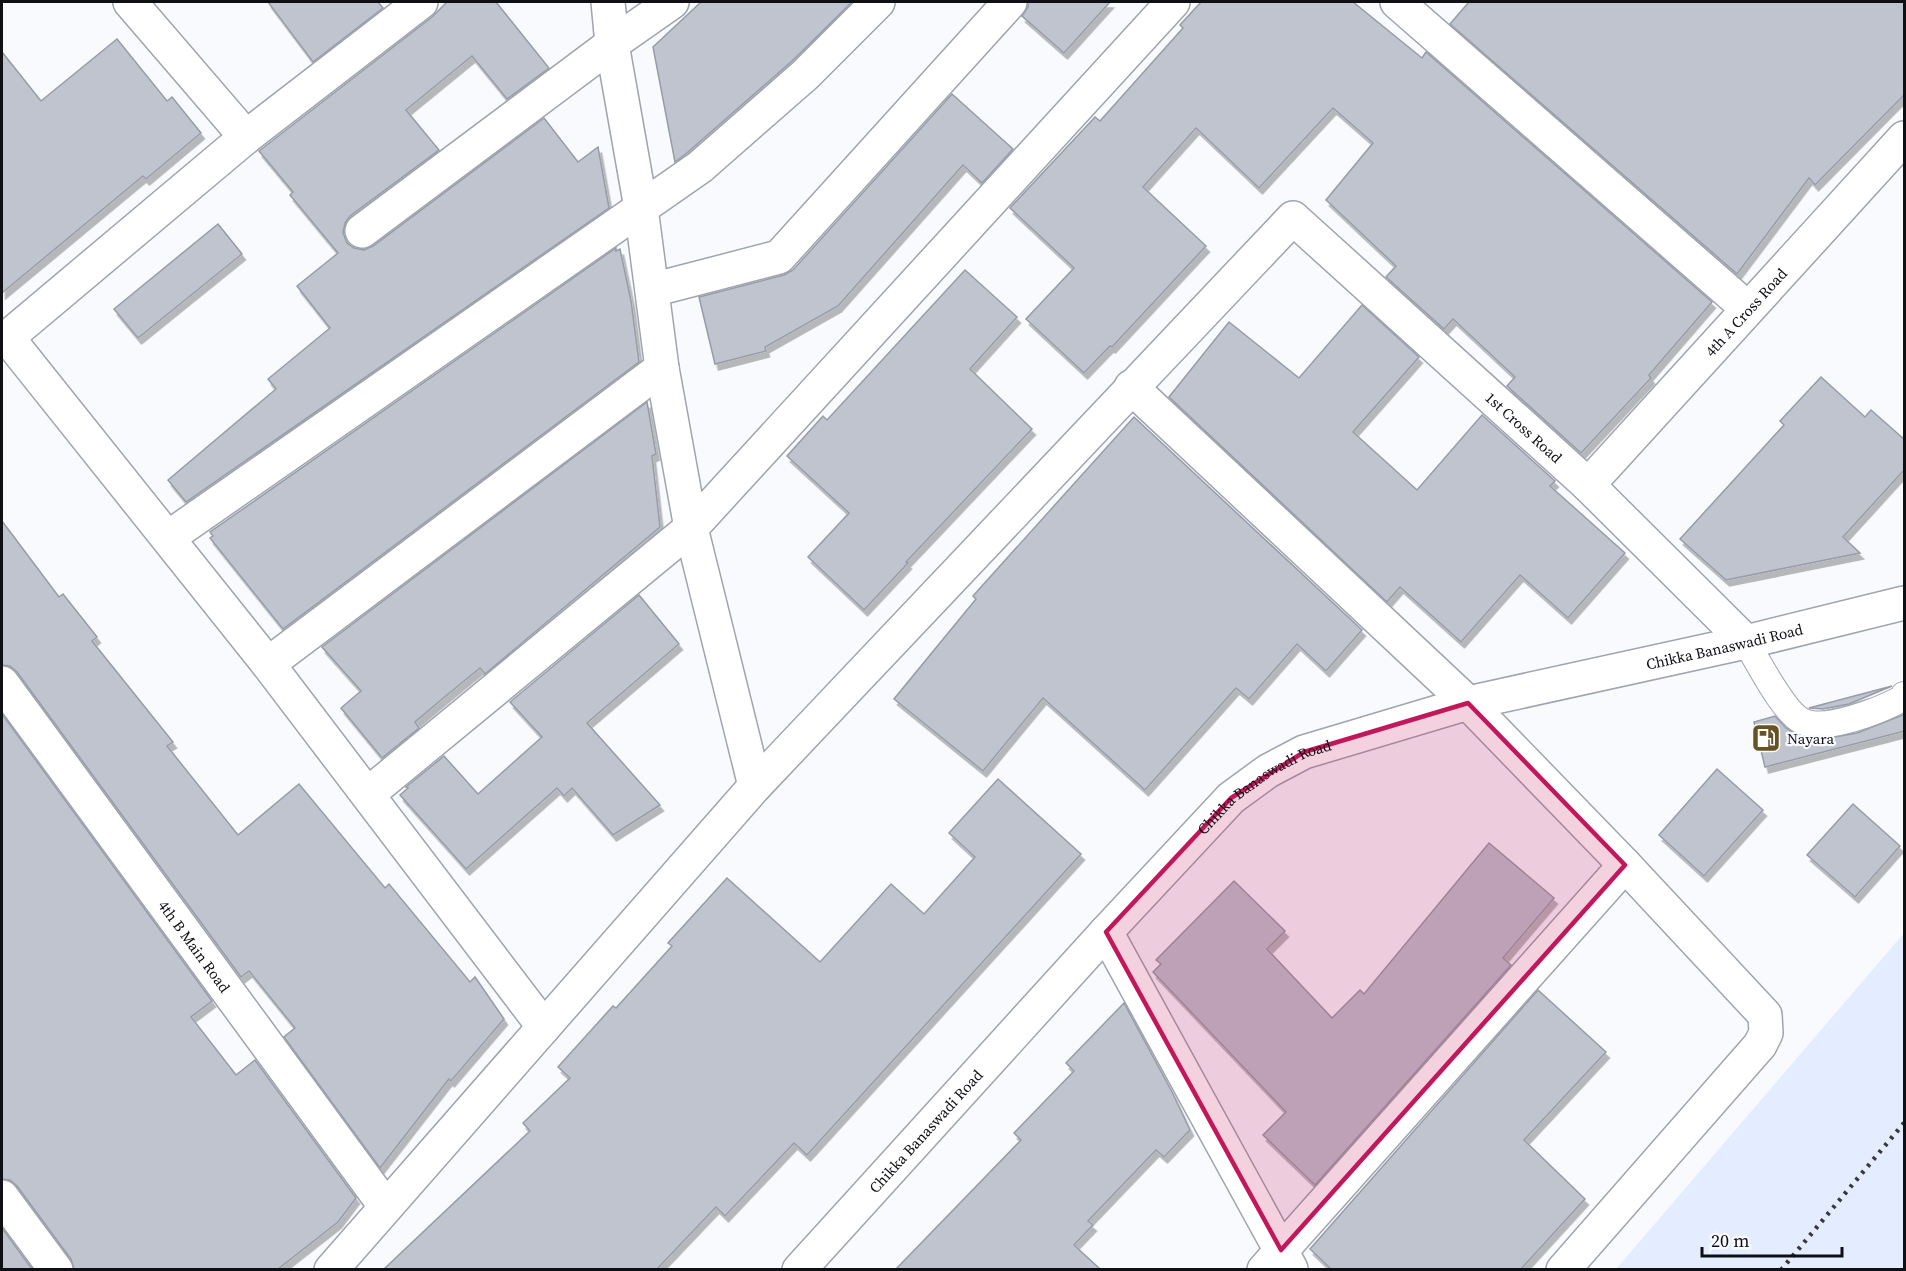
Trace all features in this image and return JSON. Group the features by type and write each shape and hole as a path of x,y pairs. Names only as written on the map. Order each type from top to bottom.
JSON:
{"street":[{"path":"421,2 246,137 4,339 169,537 368,794 544,1027"},
{"path":"608,2 612,44 641,208 662,368 691,528 755,786"},
{"path":"362,231 612,44 672,2"},
{"path":"169,537 700,166 805,75 878,2"},
{"path":"652,290 779,257 1010,2"},
{"path":"368,794 691,528 1173,2"},
{"path":"1397,2 1747,309"},
{"path":"141,5 246,137"},
{"name":"4th A Cross Road","path":"1588,485 1905,138"},
{"name":"1st Cross Road","path":"1131,387 1293,218 1588,485 1746,642"},
{"path":"268,664 662,368"},
{"path":"331,1269 755,786 1131,387 1468,703 1625,865 1765,1016 1766,1033 1760,1045 1563,1269"},
{"name":"Chikka Banaswadi Road","path":"799,1269 1231,798 1268,771 1304,752 1468,703 1746,642 1905,603"},
{"name":"4th B Main Road","path":"2,683 386,1207"},
{"path":"1106,932 1279,1263 1625,865"},
{"path":"2,1197 56,1269"}],"lane":[{"path":"1746,642 1785,706 1802,722 1825,725 1881,710 1905,695"}],"highlighted area":[{"path":"1468,703 1625,865 1281,1250 1106,932 1231,798 1304,752"}],"shaded area":[{"path":"1904,933 1904,1269 1616,1269"}],"building":[{"path":"268,2 378,2 383,8 313,62"},
{"path":"447,2 496,2 549,68 507,99 472,56 406,110 439,150 350,216 345,223 343,233 347,243 354,248 364,250 373,246 544,118 578,162 598,147 609,208 186,502 168,480 276,389 268,379 330,328 297,286 338,253 290,195 293,192 259,151 432,17"},
{"path":"701,2 852,2 792,61 675,162 653,47"},
{"path":"1028,2 1110,2 1064,53 1022,16 1028,7"},
{"path":"1201,2 1353,2 1422,58 1426,52 1712,302 1649,375 1651,378 1581,453 1507,386 1515,377 1453,319 1444,329 1386,277 1396,266 1326,200 1373,143 1333,108 1259,188 1196,128 1143,187 1206,246 1112,347 1110,346 1084,373 1026,319 1074,268 1010,208 1095,117 1100,121 1183,28 1180,25"},
{"path":"1469,2 1905,2 1905,94 1815,185 1809,178 1737,274 1450,24"},
{"path":"117,39 167,101 172,97 201,133 146,179 143,176 2,293 2,52 41,101"},
{"path":"952,94 1013,149 982,183 963,165 838,306 765,347 766,351 715,364 699,297 784,275 793,270"},
{"path":"218,224 242,254 138,338 114,309"},
{"path":"616,248 616,251 620,249 631,301 639,362 283,629 210,538 213,536 210,532"},
{"path":"965,270 1017,317 970,369 1032,429 906,562 908,563 864,610 808,557 849,513 787,456 823,416 827,420"},
{"path":"1362,305 1419,357 1353,432 1417,490 1482,415 1555,481 1550,486 1625,553 1568,618 1520,575 1461,642 1400,587 1387,602 1169,397 1229,322 1299,378"},
{"path":"1821,377 1865,417 1871,410 1905,440 1905,469 1843,537 1860,553 1726,580 1680,539 1784,425 1780,421"},
{"path":"647,402 656,454 652,456 660,527 485,674 480,668 447,695 415,722 419,728 382,758 341,708 361,691 322,647"},
{"path":"1134,417 1362,630 1326,671 1297,644 1249,699 1236,688 1145,790 1043,698 983,771 894,699 976,599 973,596"},
{"path":"2,521 59,597 63,594 97,637 92,641 173,742 167,746 238,835 299,784 385,888 389,884 470,982 475,977 504,1019 451,1081 449,1079 380,1168 284,1037 295,1028 249,971 241,977 17,672 10,666 2,665"},
{"path":"639,595 679,644 587,723 660,805 613,835 572,788 564,796 557,788 466,869 400,795 408,788 406,787 444,756 478,794 542,737 510,702"},
{"path":"1892,686 1849,704 1823,709 1809,708"},
{"path":"2,714 212,1001 191,1017 236,1075 255,1060 356,1198 338,1222 278,1269 74,1269 71,1259 17,1186 10,1180 2,1179"},
{"path":"1905,714 1905,731 1765,767 1754,722 1775,716 1786,728 1797,735 1811,739 1824,739 1857,733"},
{"path":"1717,769 1763,810 1704,876 1659,835"},
{"path":"998,779 1081,854 807,1155 794,1143 725,1216 716,1207 657,1269 384,1269 530,1131 523,1123 570,1078 558,1067 672,946 668,943 727,878 820,962 891,884 924,914 975,857 949,833"},
{"path":"1853,804 1900,846 1855,897 1807,855"},
{"path":"1489,843 1554,898 1503,958 1511,965 1315,1185 1263,1135 1286,1112 1153,972 1161,964 1156,960 1234,881 1285,931 1267,949 1332,1018 1360,990 1364,994"},
{"path":"1538,990 1606,1052 1524,1140 1585,1199 1521,1269 1331,1269 1310,1249"},
{"path":"1124,1003 1190,1130 1164,1157 1156,1150 1088,1221 1093,1225 1074,1245 1100,1269 896,1269 1021,1140 1014,1133 1074,1071 1066,1063"},
{"path":"2,1228 32,1269 2,1269"}],"railway":[{"path":"1781,1270 1904,1123"}],"place":[{"name":"Nayara","path":"1766,738"}]}
